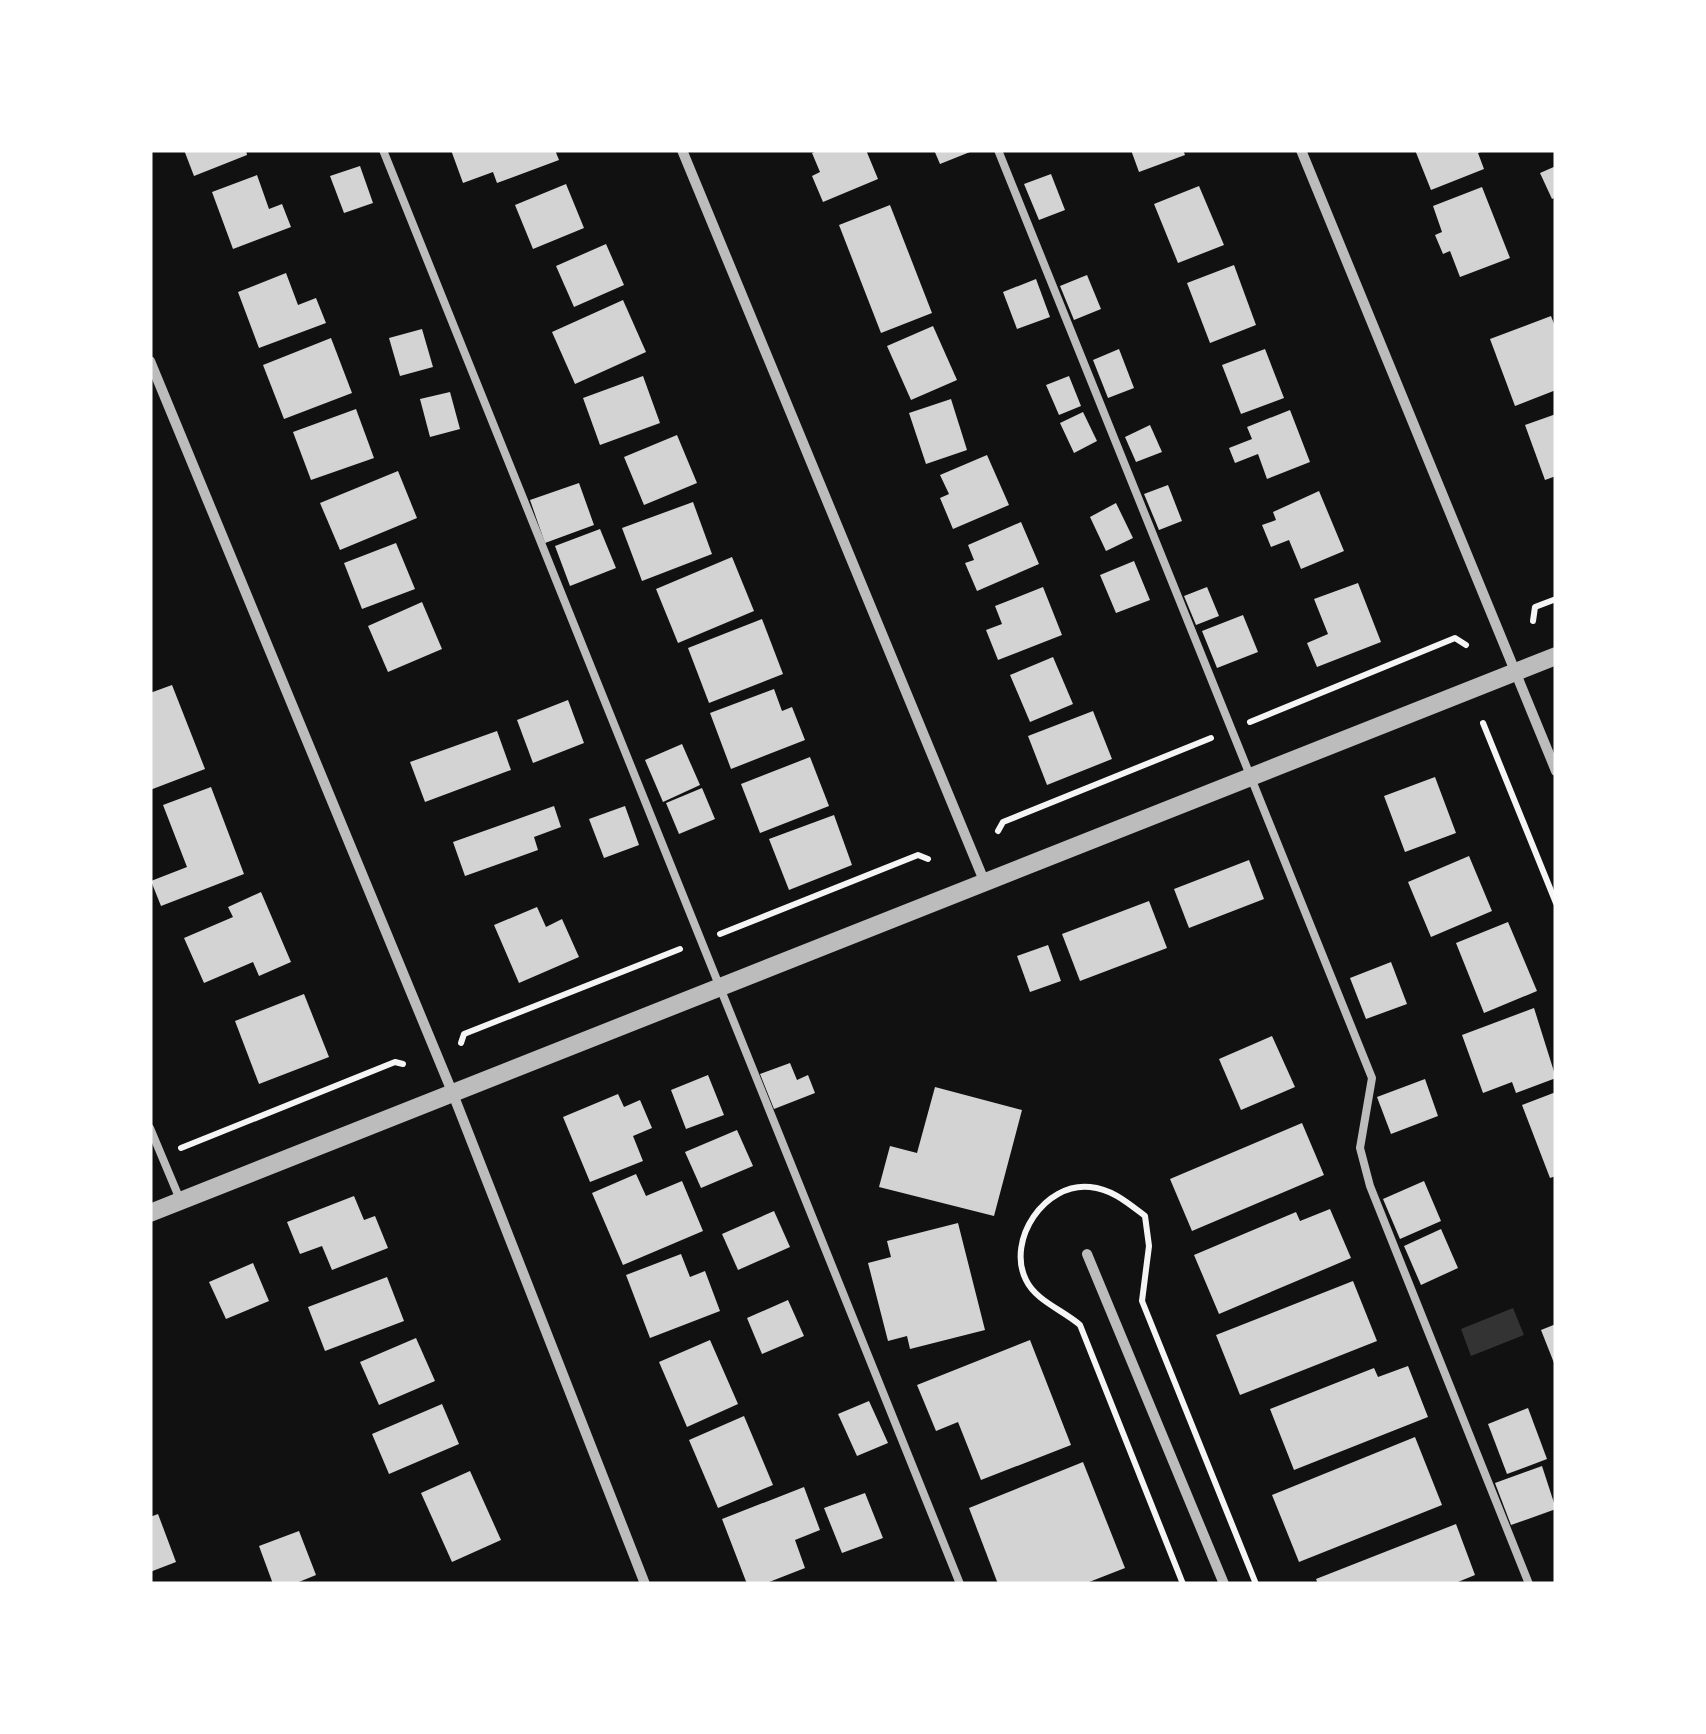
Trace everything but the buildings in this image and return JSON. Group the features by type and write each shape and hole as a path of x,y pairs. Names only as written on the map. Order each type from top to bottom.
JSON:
{"street":[{"path":"682,150 985,883"},
{"path":"1301,150 1556,771"},
{"path":"150,361 453,1094 645,1584"},
{"path":"150,1213 1556,656"},
{"path":"1087,1254 1224,1584"}],"lane":[{"path":"382,150 960,1584"},
{"path":"998,150 1372,1078 1360,1148 1370,1186 1529,1584"},
{"path":"150,1128 181,1202"}],"path":[{"path":"1533,621 1535,608 1556,599"},
{"path":"1483,723 1556,903"},
{"path":"162,1156 396,1062 403,1064"}],"shaded area":[{"path":"1513,1308 1524,1335 1471,1356 1461,1329"}]}
